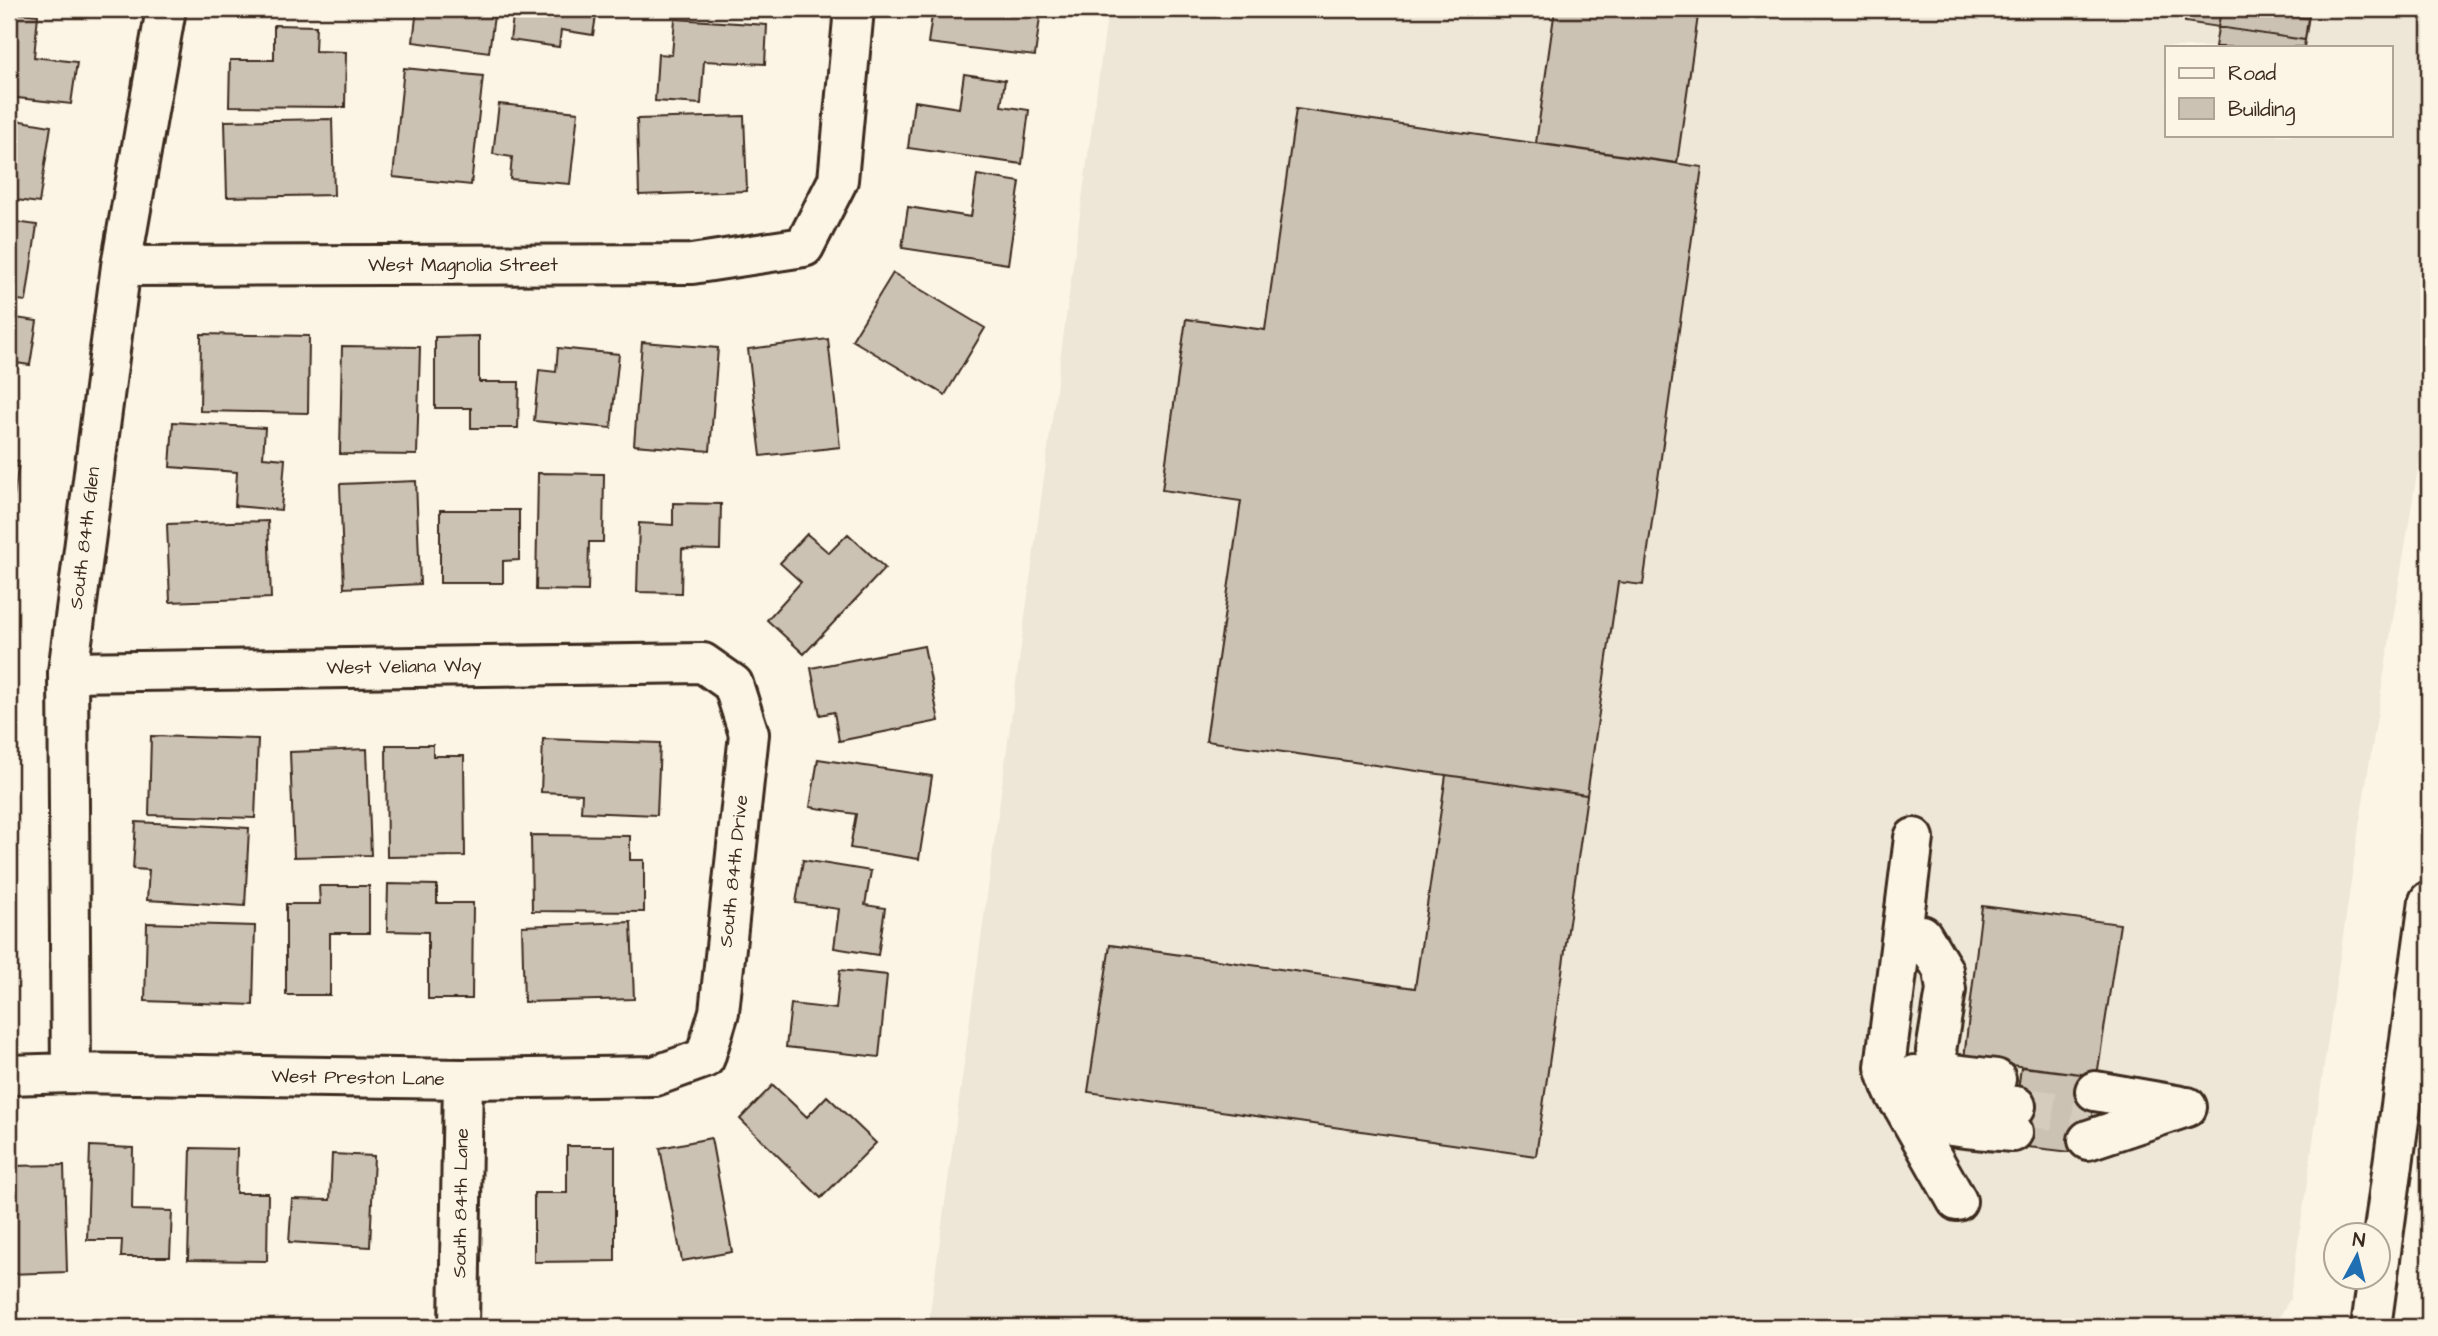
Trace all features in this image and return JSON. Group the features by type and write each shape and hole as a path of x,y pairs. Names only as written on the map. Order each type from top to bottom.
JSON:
{"street":[{"name":"South 84th Glen","path":"71,1073 68,672 121,266 166,9"},
{"name":"West Magnolia Street","path":"121,266 692,264 804,247 838,180 854,9"},
{"name":"West Veliana Way","path":"68,672 703,663 733,684"},
{"name":"South 84th Drive","path":"705,1058 719,1012 749,734 733,684"},
{"path":"1903,1106 1925,1119 1961,1127 2016,1106 1940,1067 1936,1051 1946,990 1943,971 1922,935 1922,839 1885,1067 1892,1089 1957,1201"},
{"path":"2386,1220 2429,901"},
{"name":"West Preston Lane","path":"9,1075 71,1073 463,1079 655,1076 705,1058"},
{"name":"South 84th Lane","path":"459,1327 463,1079"},
{"path":"2092,1116 2187,1107"},
{"path":"2371,1327 2376,1290"}],"shaded area":[{"path":"1108,9 2429,9 2429,401 2360,820 2290,1299 2271,1327 928,1327"}],"building":[{"path":"285,9 354,9 354,11"},
{"path":"417,9 495,9 489,52 413,42"},
{"path":"514,9 597,9 593,35 561,30 559,47 510,40"},
{"path":"933,9 1041,9 1035,56 928,43"},
{"path":"1555,9 1699,9 1677,163 1536,143"},
{"path":"2186,9 2246,9 2308,18 2305,40 2185,22"},
{"path":"2221,9 2310,9 2304,46 2215,46"},
{"path":"9,12 38,15 34,57 77,62 71,104 9,97"},
{"path":"675,19 767,25 765,64 704,61 701,104 655,101 658,54 672,55"},
{"path":"274,25 316,26 315,51 346,52 345,107 229,106 230,60 274,60"},
{"path":"404,68 483,76 471,185 393,177"},
{"path":"964,74 1005,80 1001,106 1029,110 1022,164 908,148 914,101 959,108"},
{"path":"499,104 578,112 570,184 510,179 512,157 493,154"},
{"path":"1296,109 1702,167 1643,585 1618,582 1587,795 1206,741 1241,501 1162,490 1186,319 1265,330"},
{"path":"744,116 747,191 639,195 637,119"},
{"path":"9,119 51,126 39,203 9,199"},
{"path":"332,119 334,195 227,197 225,121"},
{"path":"977,175 1020,182 1008,264 902,248 908,207 971,217"},
{"path":"9,221 37,225 26,301 9,299"},
{"path":"893,273 985,328 945,395 852,340"},
{"path":"9,317 37,321 30,365 9,362"},
{"path":"201,334 309,336 308,413 200,411"},
{"path":"479,336 479,382 519,382 518,428 471,428 471,408 435,408 435,337"},
{"path":"828,339 840,447 761,456 748,349"},
{"path":"642,342 718,348 710,451 634,445"},
{"path":"342,346 420,347 417,455 340,454"},
{"path":"558,348 619,354 611,428 534,421 539,370 556,372"},
{"path":"173,422 265,428 263,457 285,459 281,510 235,506 237,472 170,467"},
{"path":"9,460 19,461 13,505 9,504"},
{"path":"538,473 604,474 603,542 589,542 588,591 536,590"},
{"path":"416,481 420,584 344,588 340,484"},
{"path":"673,503 721,504 720,550 682,549 681,593 637,592 639,523 673,525"},
{"path":"440,510 519,510 519,560 503,561 503,583 440,583"},
{"path":"268,521 271,598 170,602 167,524"},
{"path":"807,534 829,553 848,534 885,568 804,654 767,620 801,582 780,563"},
{"path":"924,646 939,721 839,741 834,712 820,715 811,668"},
{"path":"151,736 258,739 255,818 149,815"},
{"path":"543,739 660,743 657,815 581,812 582,794 541,792"},
{"path":"386,745 433,745 433,756 464,756 465,856 387,857"},
{"path":"367,749 371,855 294,857 290,752"},
{"path":"818,759 932,776 919,859 850,848 856,814 810,807"},
{"path":"1446,775 1587,795 1536,1156 1088,1092 1110,945 1415,988"},
{"path":"136,822 249,828 245,906 147,900 149,870 133,869"},
{"path":"531,835 630,836 630,860 644,860 644,912 532,911"},
{"path":"803,860 871,871 865,905 885,908 878,955 834,948 839,909 796,903"},
{"path":"388,884 437,885 437,903 473,903 472,999 428,999 428,932 387,931"},
{"path":"319,886 369,886 369,933 330,933 330,995 286,995 286,904 320,904"},
{"path":"1982,906 2120,924 2097,1076 1964,1059"},
{"path":"631,922 634,999 524,1002 522,926"},
{"path":"147,923 255,926 253,1005 145,1001"},
{"path":"840,970 887,975 879,1057 786,1047 791,1004 836,1009"},
{"path":"2021,1067 2097,1076 2087,1154 2011,1145"},
{"path":"773,1085 807,1117 827,1096 876,1143 821,1198 740,1119"},
{"path":"711,1138 732,1252 682,1261 660,1148"},
{"path":"90,1146 133,1148 132,1210 172,1211 170,1257 121,1257 122,1240 87,1240"},
{"path":"567,1146 615,1146 615,1261 534,1262 534,1193 567,1193"},
{"path":"191,1148 237,1149 236,1193 268,1193 267,1261 188,1260"},
{"path":"332,1154 374,1156 370,1247 289,1242 292,1199 330,1200"},
{"path":"64,1165 67,1272 9,1274 9,1166"}],"tunnel":[{"path":"2016,1106 2092,1116"}]}
